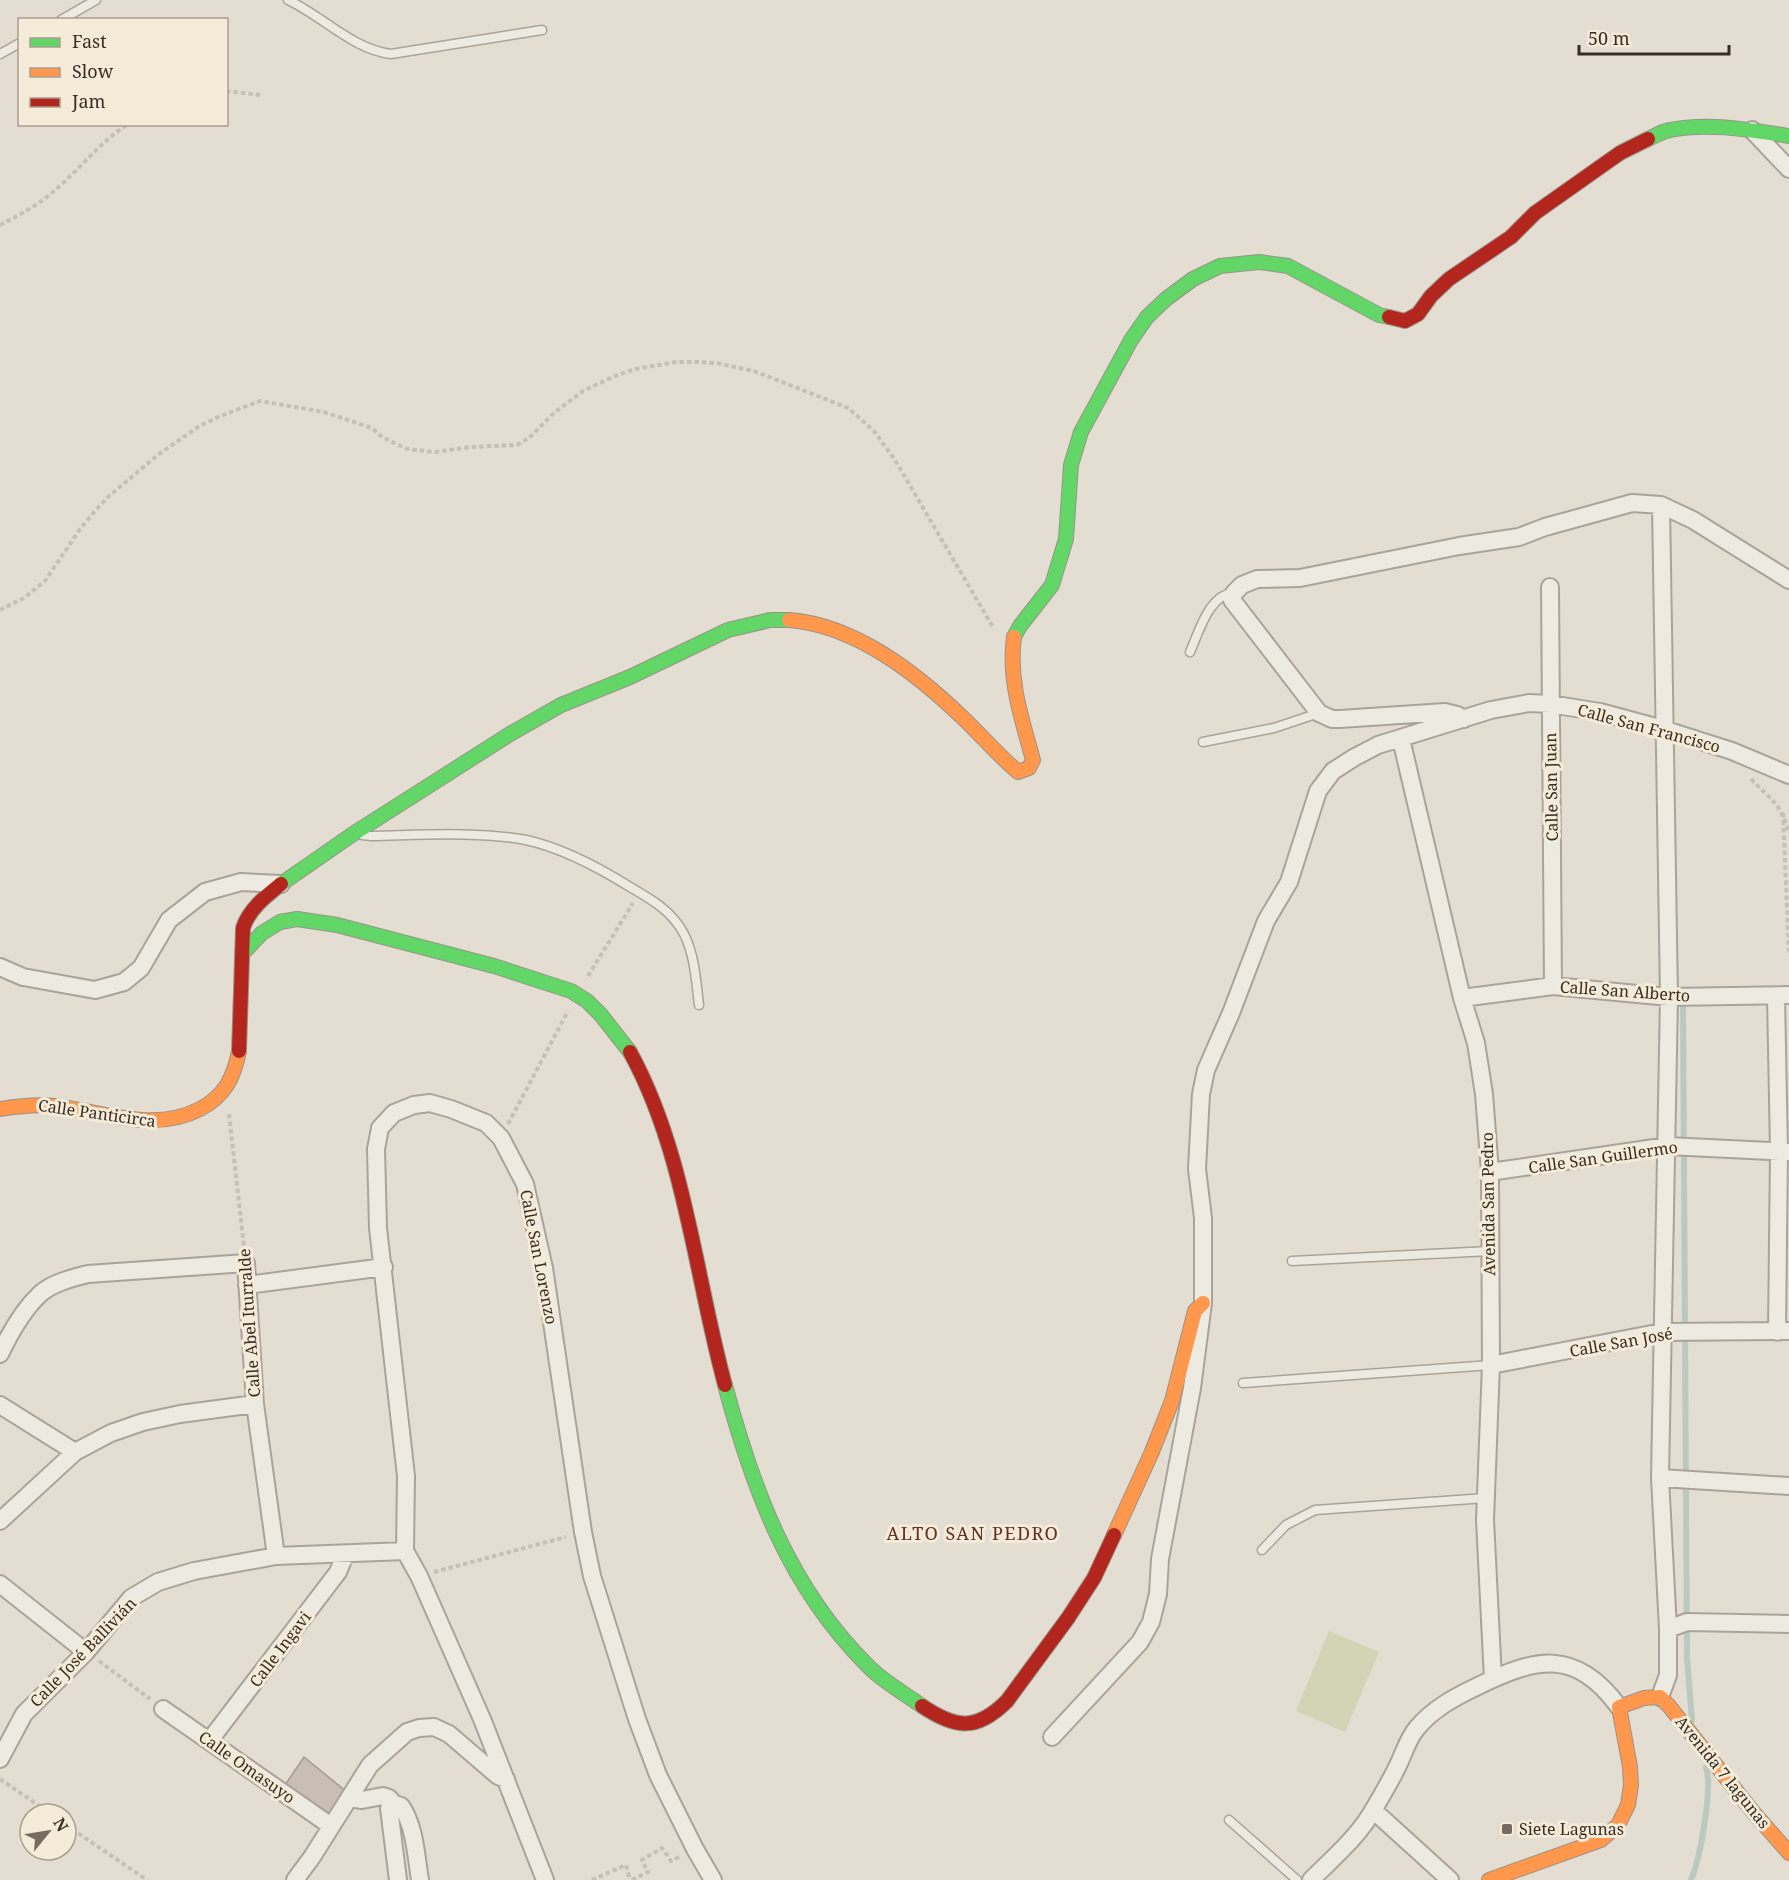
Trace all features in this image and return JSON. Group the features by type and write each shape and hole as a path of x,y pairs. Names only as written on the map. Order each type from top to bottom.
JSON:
{"street":[{"path":"226,1090 237,1067 241,934 247,919 269,894 356,832 552,709 628,678 727,631 757,623 790,620 820,625 851,638 895,664 956,711 1018,772 1029,768 1032,760 1014,689 1012,662 1014,638 1020,626 1052,585 1066,539 1071,465 1081,432 1131,340 1147,317 1193,279 1220,266 1259,262 1288,266 1379,315 1405,321 1418,314 1431,296 1449,279 1511,237 1535,213 1620,153 1668,130 1697,127 1752,130 1789,136"},
{"path":"1752,130 1789,169"},
{"path":"1464,719 1445,712 1340,719 1320,713 1232,600 1234,593 1242,585 1257,579 1300,578 1459,546 1519,537 1545,526 1632,503 1661,505 1693,520 1789,580"},
{"path":"1619,1707 1644,1698 1660,1697 1668,1675 1668,1629 1660,1478 1669,997 1661,505"},
{"name":"Calle San Juan","path":"1550,588 1553,986"},
{"name":"Calle San Francisco","path":"1052,1737 1140,1642 1151,1622 1158,1594 1160,1559 1192,1388 1203,1303 1203,1218 1197,1169 1201,1094 1206,1070 1231,1013 1266,921 1289,882 1318,791 1333,771 1378,746 1491,710 1529,703 1600,712 1663,729 1732,751 1789,775"},
{"name":"Avenida San Pedro","path":"1401,739 1462,998 1476,1043 1485,1094 1490,1172 1491,1365 1485,1520 1493,1679"},
{"path":"0,967 23,977 95,990 124,982 141,968 169,920 205,892 241,882 281,884"},
{"path":"242,954 253,939 270,927 286,920 303,920 491,964 576,994 600,1013 631,1053 670,1146 725,1391 746,1458 780,1546 810,1599 847,1647 873,1673 915,1703 949,1722 969,1726 984,1721 996,1713 1041,1655 1094,1578 1151,1454 1172,1401 1195,1311 1203,1303"},
{"name":"Calle San Alberto","path":"1462,998 1553,986 1669,997 1783,995"},
{"path":"1783,995 1783,1331"},
{"name":"Calle Panticirca","path":"0,1109 24,1104 44,1104 137,1121 172,1121 211,1104 226,1090"},
{"name":"Calle San Lorenzo","path":"405,1551 406,1476 378,1228 376,1149 380,1128 394,1113 414,1105 430,1104 451,1109 486,1123 501,1138 525,1184 544,1268 583,1532 592,1576 637,1719 658,1775 713,1880"},
{"name":"Calle San Guillermo","path":"1490,1172 1668,1146 1784,1152"},
{"path":"0,1354 24,1313 41,1293 68,1279 88,1274 246,1263"},
{"name":"Calle Abel Iturralde","path":"246,1263 255,1404 276,1556"},
{"path":"247,1285 384,1267"},
{"name":"Calle San José","path":"1491,1365 1662,1332 1783,1331"},
{"path":"0,1521 75,1452 111,1433 143,1422 180,1414 255,1404"},
{"path":"0,1405 75,1452"},
{"path":"1660,1478 1789,1486"},
{"path":"405,1551 419,1576 506,1779 545,1880"},
{"name":"Calle José Ballivián","path":"0,1759 24,1714 86,1652 131,1598 158,1582 194,1571 276,1556 405,1551"},
{"name":"Calle Ingavi","path":"210,1740 338,1572 345,1554"},
{"path":"0,1584 86,1652"},
{"path":"1668,1629 1687,1622 1789,1624"},
{"path":"1311,1880 1356,1837 1374,1810 1415,1730 1434,1710 1493,1679 1530,1665 1556,1664 1576,1669 1589,1675 1604,1687 1619,1707 1630,1767 1631,1785 1628,1805 1618,1825 1601,1840 1489,1880"},
{"name":"Avenida 7 lagunas","path":"1660,1697 1693,1732 1728,1780 1789,1853"},
{"name":"Calle Omasuyo","path":"163,1709 331,1826"},
{"path":"295,1880 370,1765 407,1732 434,1727 449,1734 498,1776 506,1779"},
{"path":"349,1798 362,1800 383,1796 401,1806 406,1813 420,1880"},
{"path":"394,1804 389,1808 398,1880"},
{"path":"1374,1810 1450,1880"}],"lane":[{"path":"64,18 96,0"},
{"path":"288,0 321,18 358,44 377,52 391,54 542,30"},
{"path":"0,54 18,44"},
{"path":"1190,652 1214,601 1223,595 1234,593"},
{"path":"1203,742 1274,728 1320,713"},
{"path":"356,832 371,836 452,835 526,840 561,851 588,863 657,903 676,922 690,949 699,1005"},
{"path":"1292,1261 1490,1251"},
{"path":"1243,1383 1491,1365"},
{"path":"1262,1550 1286,1525 1315,1510 1486,1498"},
{"path":"1229,1820 1297,1880"}],"path":[{"path":"228,92 260,95"},
{"path":"0,225 54,191 126,126"},
{"path":"0,610 24,598 45,581 95,511 109,496 159,454 198,427 260,401 324,412 372,428 382,437 407,449 435,452 471,447 517,446 583,391 615,376 645,367 676,362 697,362 716,363 754,371 848,408 874,431 895,460 993,628 1002,635 1014,638"},
{"path":"1732,751 1738,765 1771,797 1783,813 1789,832"},
{"path":"1783,813 1789,955"},
{"name":"Calle Abel Iturralde","path":"226,1090 246,1263"},
{"path":"419,1576 583,1532"},
{"path":"86,1652 163,1709"},
{"path":"0,1779 34,1802"},
{"path":"78,1833 147,1880"},
{"path":"592,1880 626,1865 631,1880 648,1872 642,1860 662,1848 671,1861 695,1849"}],"green space":[{"path":"1329,1631 1379,1652 1345,1732 1296,1711"}],"building":[{"path":"304,1757 348,1793 328,1823 283,1788"}],"waterway":[{"path":"1683,1004 1687,1658 1692,1720"},
{"path":"1691,1880 1707,1806 1706,1767"}],"traffic: fast":[{"path":"1648,139 1667,131 1699,127 1730,128 1789,136"},
{"path":"1014,637 1052,585 1066,539 1071,465 1081,432 1131,340 1147,317 1166,299 1193,279 1220,266 1259,262 1288,266 1379,315 1389,317"},
{"path":"281,884 353,834 510,734 561,705 630,677 728,630 770,620 789,620"},
{"path":"242,954 262,933 280,922 297,919 337,925 494,966 571,991 587,1001 601,1015 630,1052"},
{"path":"725,1385 748,1462 777,1535 795,1570 840,1635 867,1665 886,1682 922,1706"}],"traffic: slow":[{"path":"789,620 837,631 883,654 944,700 1018,772 1029,768 1033,760 1014,684 1014,637"},
{"path":"0,1109 48,1105 129,1119 165,1120 183,1116 209,1104 222,1092 231,1077 239,1051"},
{"path":"1114,1535 1172,1401 1195,1311 1203,1303"},
{"path":"1489,1880 1601,1840 1618,1825 1628,1805 1631,1785 1619,1707 1644,1698 1660,1697 1669,1706 1754,1813 1789,1853"}],"traffic: jam":[{"path":"1389,317 1405,321 1418,314 1431,296 1449,279 1511,237 1535,213 1620,153 1648,139"},
{"path":"239,1051 243,928 254,909 281,884"},
{"path":"630,1052 649,1091 676,1172 725,1385"},
{"path":"922,1706 945,1719 966,1723 976,1722 996,1711 1007,1701 1068,1618 1094,1578 1114,1535"}],"place":[{"name":"Siete Lagunas","path":"1507,1829"}],"district":[{"name":"ALTO SAN PEDRO","path":"973,1533"}]}
